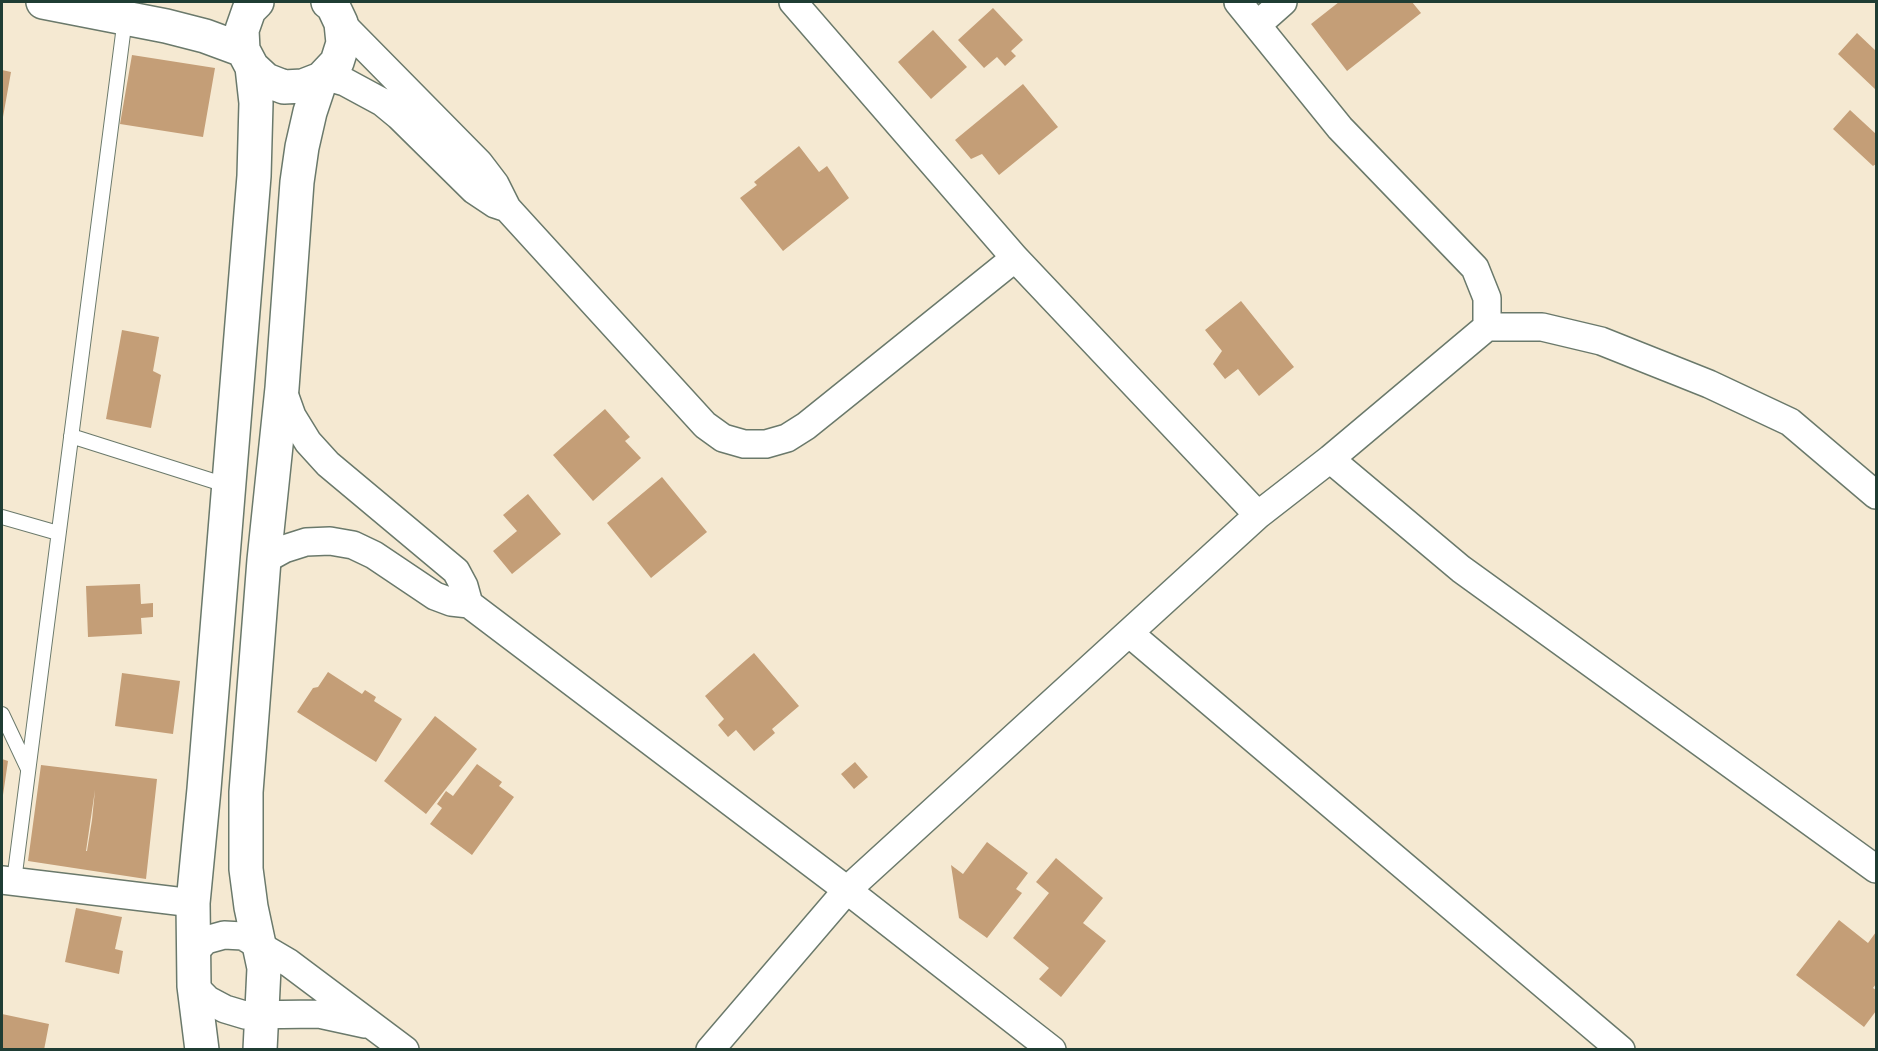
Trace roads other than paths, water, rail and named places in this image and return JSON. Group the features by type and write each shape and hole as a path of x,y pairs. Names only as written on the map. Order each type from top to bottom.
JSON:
{"street":[{"path":"202,1050 194,986 193,903 230,487 255,158 256,103 242,30 249,10 257,2"},
{"path":"793,2 1015,258 1258,515"},
{"path":"1238,2 1340,128 1475,268 1487,298 1487,327"},
{"path":"1257,25 1283,2"},
{"path":"58,3 195,34 248,59 266,80 284,87 303,86 323,78 345,82 382,102 474,190 495,204 507,208"},
{"path":"333,8 479,163 495,184 507,208 705,426 723,438 744,444 766,444 787,438 806,426 1015,258"},
{"path":"260,1050 264,968 251,907 244,830 264,560 282,388 297,182 309,112 323,78 337,62 343,43 333,8"},
{"path":"710,1050 847,890 1258,515 1330,459 1487,327 1542,327 1601,341 1709,384 1790,422 1872,484"},
{"path":"282,388 292,416 308,442 328,464 456,571 464,586 469,604"},
{"path":"1330,459 1461,569 1876,869"},
{"path":"264,560 284,549 306,542 330,541 352,545 374,555 435,596 451,602 469,604 847,890 1052,1050"},
{"path":"1129,633 1621,1050"},
{"path":"8,881 193,903"},
{"path":"193,952 206,940 224,935 243,936 317,982 405,1050"},
{"path":"194,986 208,1000 225,1009 245,1015 319,1014 372,1026"}],"lane":[{"path":"8,881 28,770 125,18"},
{"path":"71,436 230,487"},
{"path":"2,517 58,534"},
{"path":"2,714 28,770"}]}
